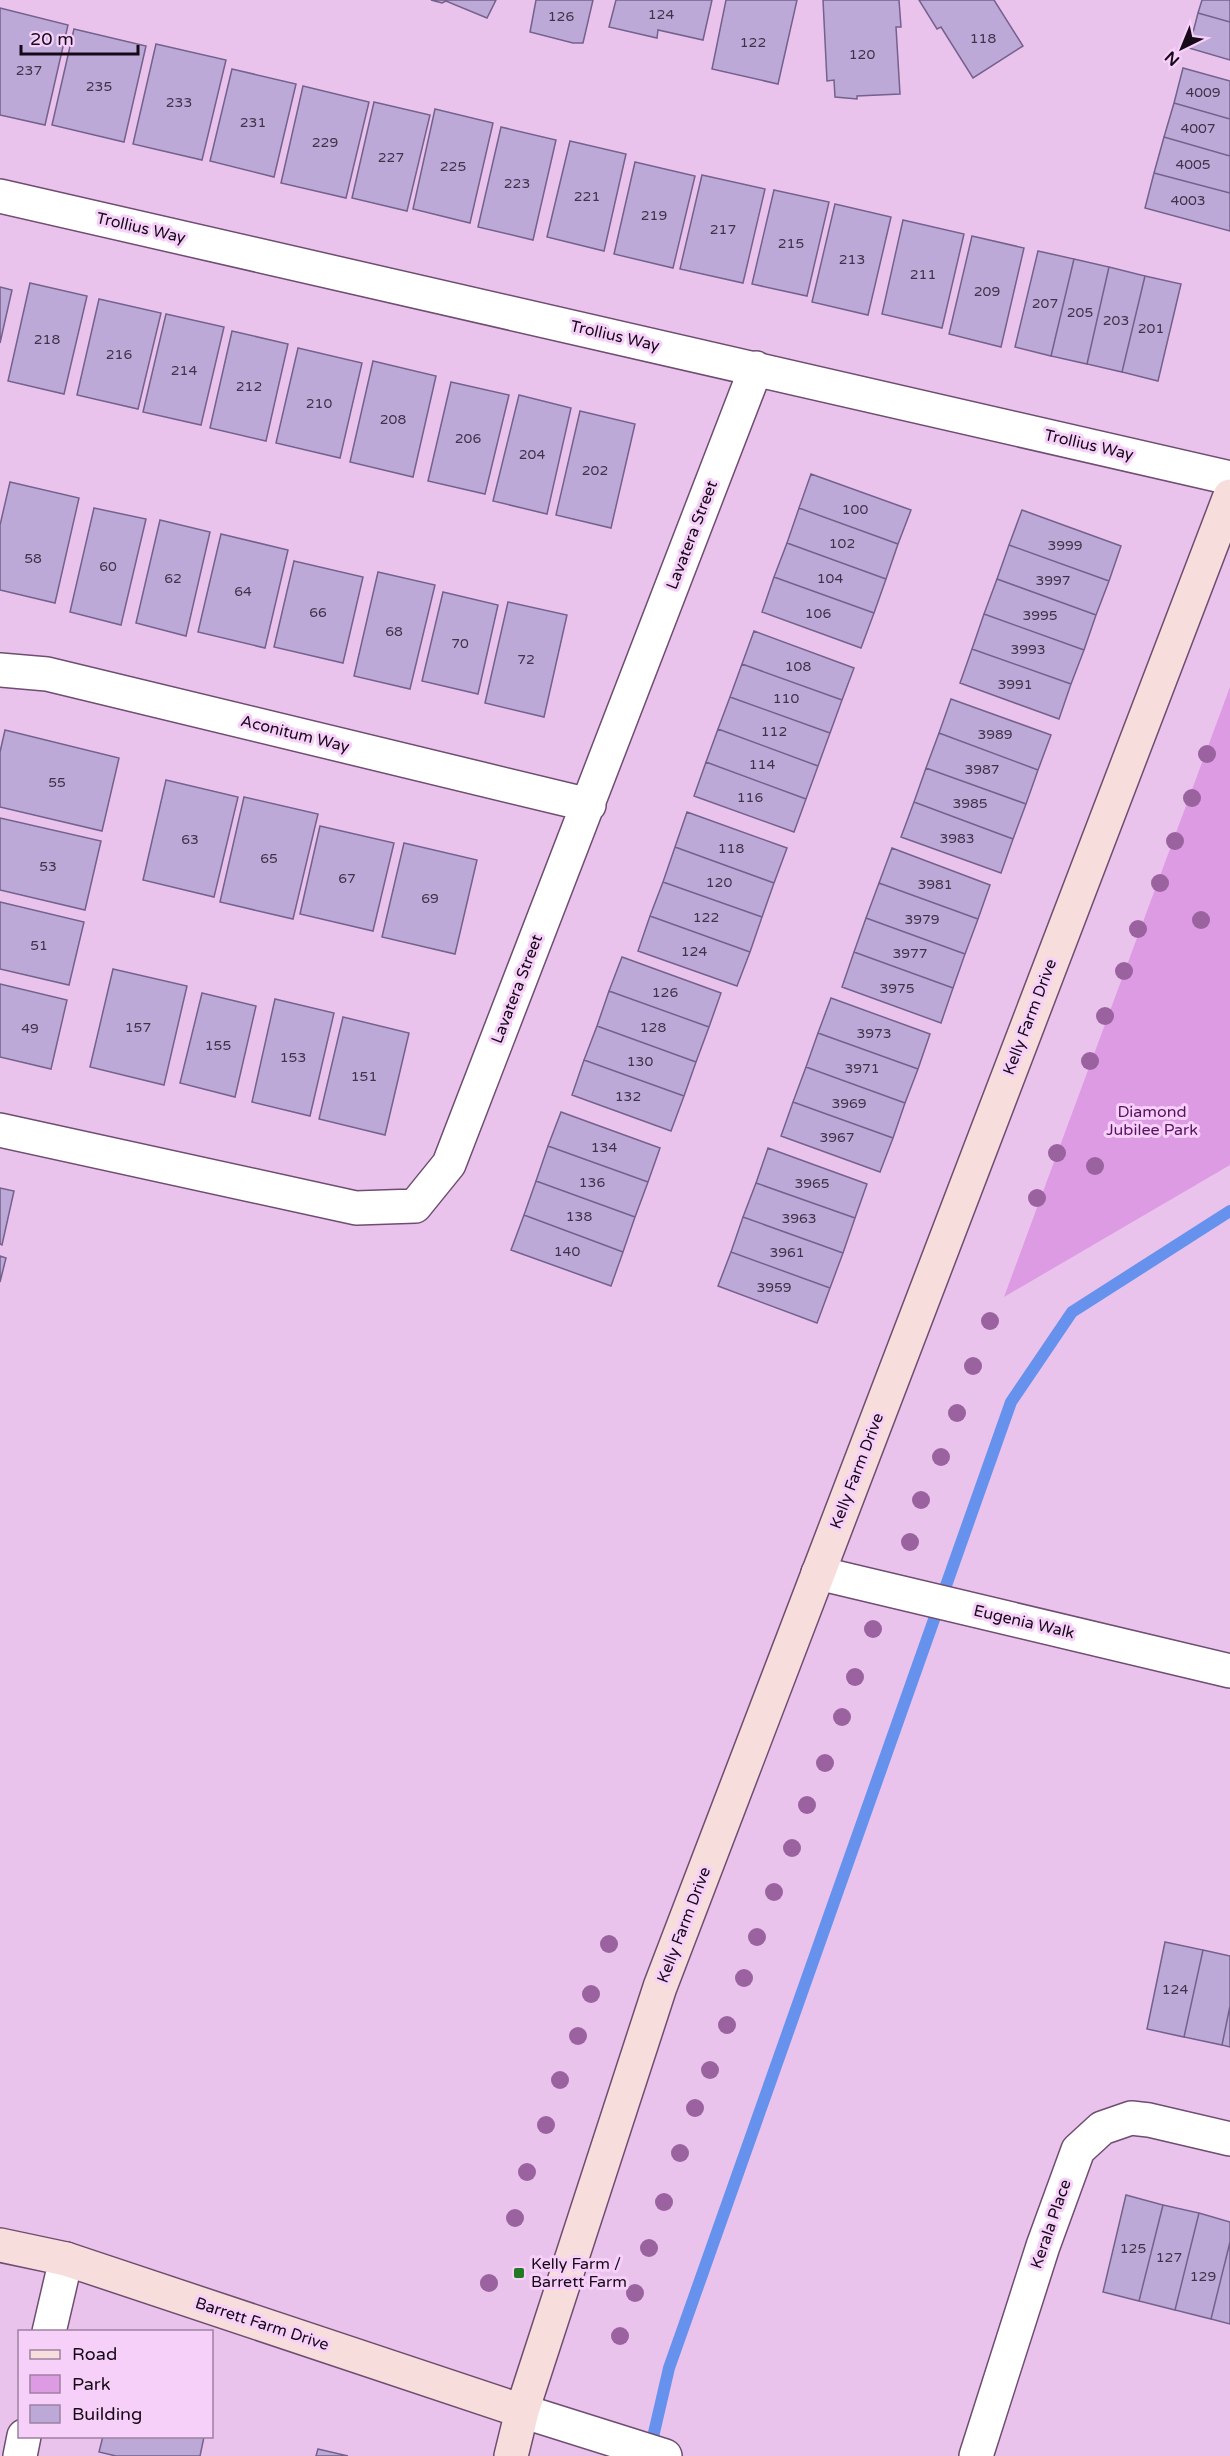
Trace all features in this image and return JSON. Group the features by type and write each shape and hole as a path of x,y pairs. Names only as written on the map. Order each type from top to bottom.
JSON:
{"street":[{"name":"Trollius Way","path":"0,195 1230,478"},
{"name":"Lavatera Street","path":"0,1130 356,1208 415,1206 449,1164 756,368"},
{"name":"Kelly Farm Drive","path":"511,2456 522,2411 660,1987 1230,496"},
{"name":"Aconitum Way","path":"0,670 48,674 589,805"},
{"name":"Eugenia Walk","path":"818,1573 1230,1671"},
{"name":"Kerala Place","path":"976,2456 1043,2246 1078,2150 1102,2128 1131,2118 1230,2139"},
{"name":"Barrett Farm Drive","path":"0,2245 66,2259 522,2411"},
{"path":"49,2330 66,2259"},
{"path":"522,2411 665,2456"},
{"path":"20,2456 24,2438"}],"green space":[{"name":"Diamond Jubilee Park","path":"1230,687 1230,1165 1004,1297"}],"building":[{"path":"431,0 496,0 487,18 446,1 442,3"},
{"path":"536,0 593,0 583,43 573,43 530,32"},
{"path":"616,0 712,0 703,40 658,30 657,38 609,27"},
{"path":"726,0 797,0 778,84 712,69"},
{"path":"823,0 899,0 901,27 896,27 900,94 857,96 857,99 835,97 834,80 827,81"},
{"path":"919,0 994,0 1023,46 973,78 941,27 937,29"},
{"path":"1202,0 1230,0 1230,22 1198,13"},
{"path":"0,8 68,25 45,125 0,115"},
{"path":"1198,13 1230,22 1230,60 1189,48"},
{"path":"74,29 146,46 124,142 52,125"},
{"path":"156,44 226,60 202,160 133,144"},
{"path":"1183,68 1230,81 1230,119 1174,103"},
{"path":"232,69 296,84 274,177 210,161"},
{"path":"303,86 369,102 346,198 281,183"},
{"path":"374,102 430,115 407,211 352,198"},
{"path":"1174,103 1230,119 1230,156 1164,137"},
{"path":"435,109 493,123 470,223 413,209"},
{"path":"501,127 556,140 533,240 478,227"},
{"path":"1164,137 1230,156 1230,193 1154,173"},
{"path":"570,141 626,154 604,251 547,237"},
{"path":"635,162 695,176 673,268 614,254"},
{"path":"1154,173 1230,193 1230,231 1145,208"},
{"path":"702,175 765,189 743,283 680,269"},
{"path":"774,190 829,202 807,296 752,284"},
{"path":"835,204 891,217 868,315 812,302"},
{"path":"903,220 964,234 942,328 882,314"},
{"path":"972,236 1024,248 1001,347 949,334"},
{"path":"1038,251 1074,259 1051,356 1015,347"},
{"path":"1074,259 1109,267 1087,364 1051,356"},
{"path":"1109,267 1145,276 1122,372 1087,364"},
{"path":"1145,276 1181,284 1158,381 1122,372"},
{"path":"30,283 87,296 64,394 8,381"},
{"path":"0,287 12,290 0,343"},
{"path":"99,299 161,313 138,409 77,395"},
{"path":"166,314 224,327 201,425 143,412"},
{"path":"232,331 288,344 266,441 210,428"},
{"path":"298,348 362,363 340,458 276,443"},
{"path":"373,361 436,376 413,477 350,462"},
{"path":"451,382 509,395 485,494 428,481"},
{"path":"519,395 571,408 547,514 493,501"},
{"path":"580,411 635,424 611,528 556,515"},
{"path":"811,474 911,510 898,544 799,508"},
{"path":"10,482 79,498 55,603 0,590 0,525"},
{"path":"94,508 146,519 121,625 70,612"},
{"path":"799,508 898,544 886,579 787,543"},
{"path":"1022,510 1121,546 1109,581 1009,545"},
{"path":"160,520 210,532 186,636 136,623"},
{"path":"221,534 288,550 265,648 198,632"},
{"path":"787,543 886,579 874,613 774,577"},
{"path":"1009,545 1109,581 1096,615 997,579"},
{"path":"294,561 363,577 343,663 274,647"},
{"path":"378,572 435,585 410,689 354,676"},
{"path":"774,577 874,613 861,648 762,612"},
{"path":"997,579 1096,615 1084,650 984,614"},
{"path":"443,592 498,605 478,694 422,681"},
{"path":"508,602 567,615 544,717 485,703"},
{"path":"984,614 1084,650 1071,684 972,649"},
{"path":"754,631 854,668 842,700 742,664"},
{"path":"972,649 1071,684 1059,719 960,683"},
{"path":"742,664 842,700 830,733 730,697"},
{"path":"730,697 830,733 818,766 718,729"},
{"path":"951,699 1051,735 1038,770 939,733"},
{"path":"718,729 818,766 806,799 706,762"},
{"path":"5,730 119,758 102,831 0,807 0,752"},
{"path":"939,733 1038,770 1026,804 926,768"},
{"path":"706,762 806,799 794,832 694,796"},
{"path":"926,768 1026,804 1013,839 914,802"},
{"path":"166,780 238,797 214,897 143,880"},
{"path":"244,797 318,814 293,919 220,902"},
{"path":"914,802 1013,839 1001,873 901,837"},
{"path":"687,812 787,848 774,883 675,847"},
{"path":"0,818 101,841 85,910 0,890"},
{"path":"320,826 394,843 373,931 300,914"},
{"path":"404,843 477,860 455,954 382,937"},
{"path":"675,847 774,883 762,917 663,882"},
{"path":"892,848 990,885 978,919 879,883"},
{"path":"663,882 762,917 750,952 650,916"},
{"path":"879,883 978,919 965,954 866,918"},
{"path":"0,902 84,922 69,985 0,969"},
{"path":"650,916 750,952 737,986 638,951"},
{"path":"866,918 965,954 953,988 854,952"},
{"path":"854,952 953,988 941,1023 842,987"},
{"path":"622,957 721,993 709,1027 609,991"},
{"path":"113,969 187,986 164,1085 90,1067"},
{"path":"0,984 67,1000 51,1069 0,1057"},
{"path":"609,991 709,1027 696,1062 597,1026"},
{"path":"202,993 256,1006 235,1097 180,1083"},
{"path":"831,998 930,1034 918,1069 818,1033"},
{"path":"275,999 334,1013 310,1116 252,1102"},
{"path":"343,1017 409,1033 385,1135 319,1119"},
{"path":"597,1026 696,1062 684,1096 584,1060"},
{"path":"818,1033 918,1069 905,1103 806,1067"},
{"path":"584,1060 684,1096 671,1131 572,1095"},
{"path":"806,1067 905,1103 893,1138 793,1102"},
{"path":"793,1102 893,1138 880,1172 781,1136"},
{"path":"561,1112 660,1148 648,1182 548,1146"},
{"path":"548,1146 648,1182 635,1217 536,1181"},
{"path":"768,1148 867,1184 855,1218 756,1183"},
{"path":"536,1181 635,1217 623,1252 524,1215"},
{"path":"756,1183 855,1218 843,1253 743,1217"},
{"path":"0,1188 14,1191 2,1245 0,1244"},
{"path":"524,1215 623,1252 611,1286 511,1250"},
{"path":"743,1217 843,1253 830,1288 731,1252"},
{"path":"731,1252 830,1288 817,1323 718,1286"},
{"path":"0,1256 6,1258 0,1282"},
{"path":"1165,1942 1203,1950 1184,2037 1147,2029"},
{"path":"1203,1950 1230,1956 1230,2006 1222,2045 1184,2037"},
{"path":"1230,2006 1230,2047 1222,2045"},
{"path":"1126,2195 1163,2205 1139,2301 1103,2292"},
{"path":"1163,2205 1199,2213 1175,2310 1139,2301"},
{"path":"1199,2213 1230,2222 1230,2242 1211,2319 1175,2310"},
{"path":"1230,2242 1230,2324 1211,2319"},
{"path":"102,2438 204,2438 200,2456 116,2456 99,2452"},
{"path":"318,2449 348,2456 316,2456"}],"waterway":[{"path":"650,2450 669,2368 1011,1402 1072,1312 1230,1211"}],"place":[{"name":"Kelly Farm / Barrett Farm","path":"519,2273"}]}
